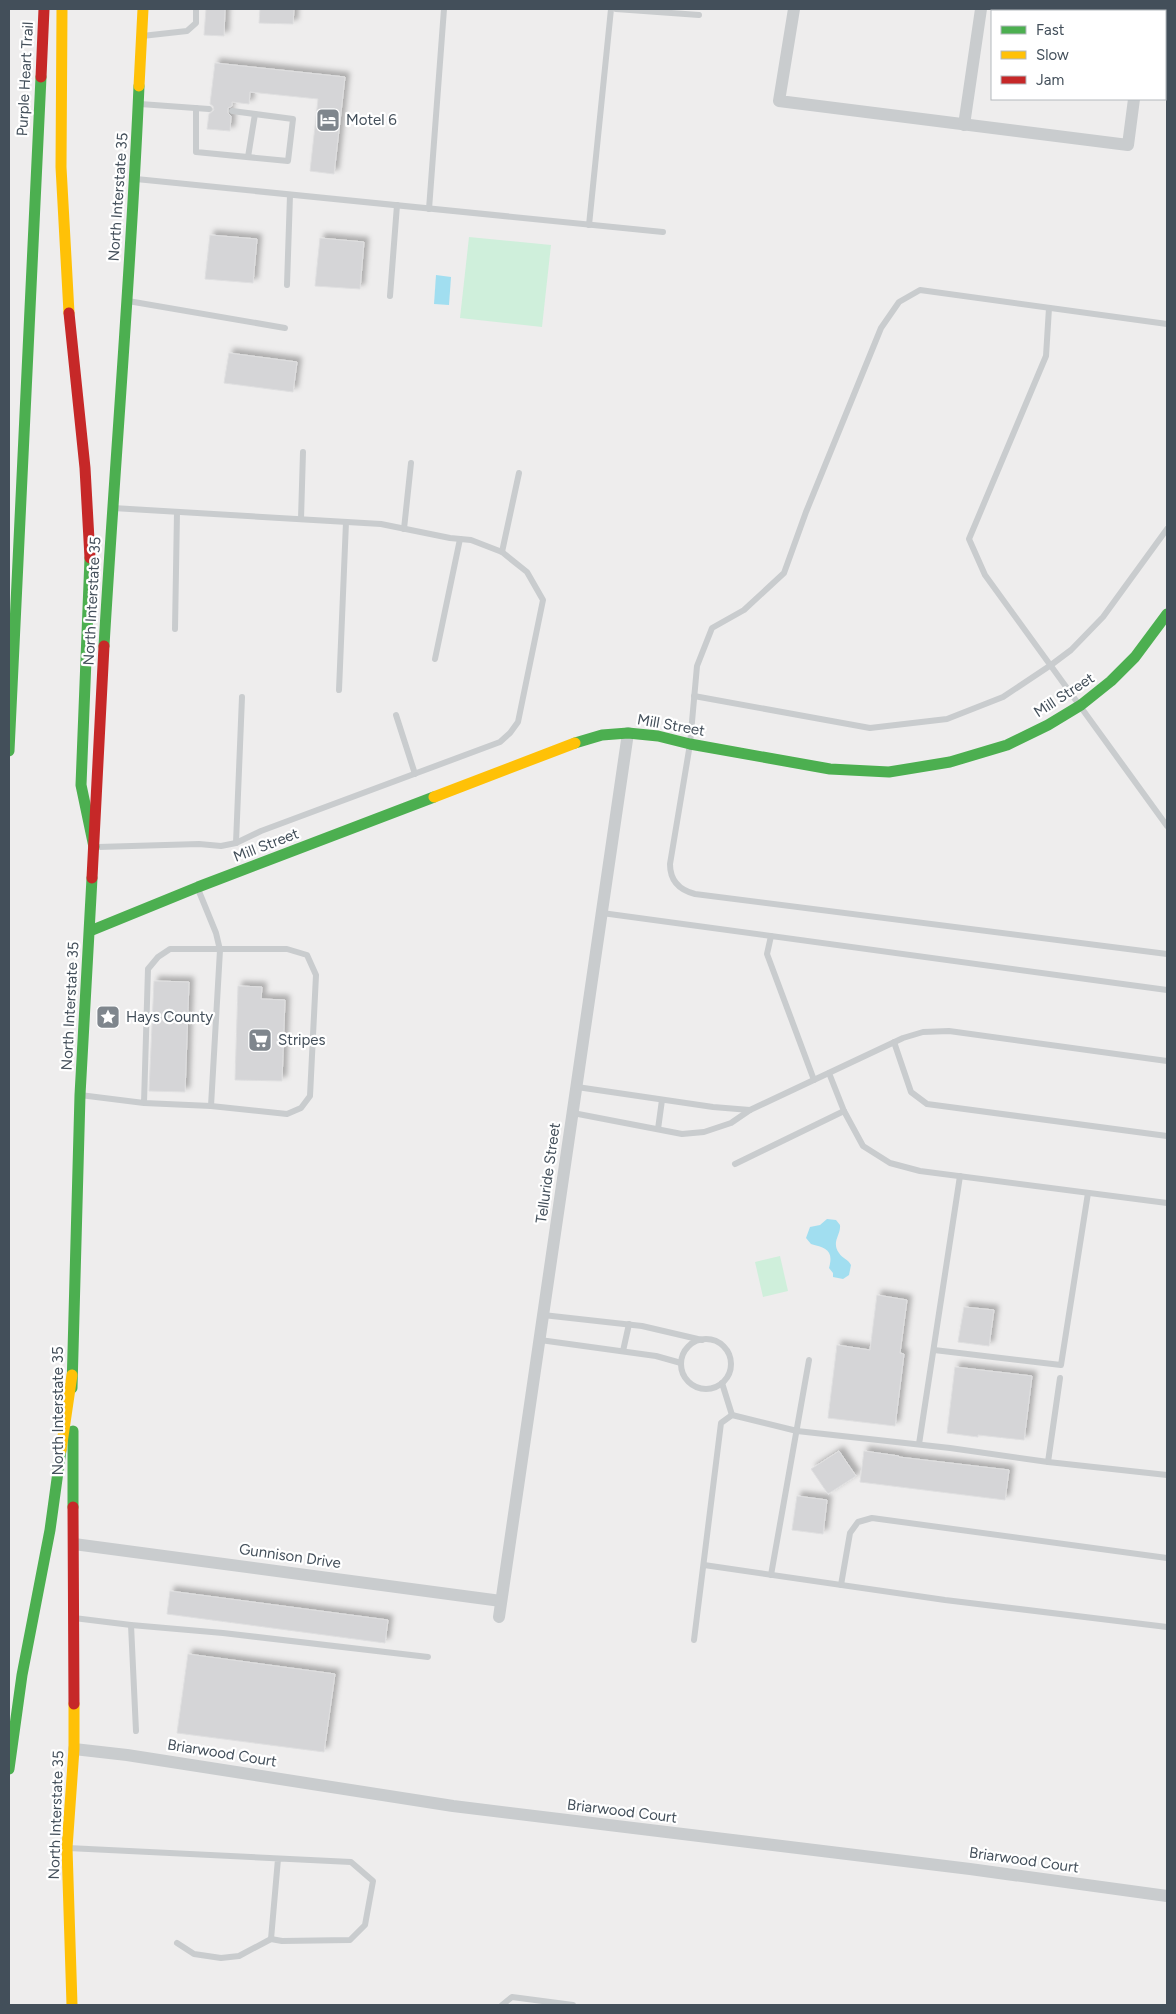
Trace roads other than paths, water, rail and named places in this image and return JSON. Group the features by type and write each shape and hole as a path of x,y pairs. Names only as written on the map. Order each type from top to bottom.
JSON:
{"main road":[{"name":"Purple Heart Trail","path":"9,751 44,9"},
{"path":"62,9 61,168 67,285 86,468 91,548 81,785 94,847"},
{"name":"North Interstate 35","path":"72,2005 67,1848 74,1749 72,1375 80,1095 112,508 135,179 143,9"},
{"name":"Mill Street","path":"90,931 198,887 572,744 602,735 628,733 658,736 690,744 830,769 889,772 950,762 1007,745 1081,706 1111,682 1135,657 1167,614"},
{"path":"9,1769 22,1675 50,1530 72,1375"}],"street":[{"path":"794,9 779,101 1128,145 1134,100"},
{"path":"964,125 981,9"},
{"name":"Telluride Street","path":"499,1617 628,733"},
{"name":"Gunnison Drive","path":"74,1544 502,1601"},
{"name":"Briarwood Court","path":"74,1749 127,1754 453,1806 960,1868 1167,1896"}],"lane":[{"path":"142,36 187,32 196,23 196,9"},
{"path":"429,209 444,9"},
{"path":"589,225 611,9"},
{"path":"616,9 699,16"},
{"path":"139,104 209,109"},
{"path":"196,108 196,152 288,161 293,119 232,111"},
{"path":"248,157 255,114"},
{"path":"135,179 663,232"},
{"path":"287,285 290,194"},
{"path":"390,296 397,205"},
{"path":"1167,324 920,290 898,302 881,328 806,512 784,573 744,610 712,628 697,666 690,744 670,864 672,880 687,892 1167,954"},
{"path":"127,301 284,328"},
{"path":"1049,308 1046,356 969,539 985,575 1167,826"},
{"path":"301,519 303,452"},
{"path":"404,529 411,463"},
{"path":"502,552 519,473"},
{"path":"94,847 199,844 220,846 236,843 261,831 500,742 510,734 518,722 543,600 527,572 502,552 471,540 381,524 112,508"},
{"path":"175,629 177,512"},
{"path":"338,690 346,522"},
{"path":"694,696 870,728 947,719 1003,697 1071,650 1103,617 1167,529"},
{"path":"435,659 460,539"},
{"path":"236,843 242,698"},
{"path":"396,715 415,774"},
{"path":"198,887 216,933 220,950 211,1106"},
{"path":"602,913 1167,990"},
{"path":"771,936 767,954 814,1080"},
{"path":"80,1095 144,1103 211,1106 287,1114 301,1108 310,1096 316,975 308,955 287,949 170,949 158,957 148,969 144,1103"},
{"path":"573,1113 682,1134 704,1132 731,1123 750,1110 894,1042 923,1032 949,1031 1167,1061"},
{"path":"894,1042 911,1092 927,1104 1167,1136"},
{"path":"829,1073 844,1111 863,1146 890,1163 920,1171 1167,1203"},
{"path":"577,1087 662,1100 750,1110"},
{"path":"658,1129 662,1100"},
{"path":"735,1164 844,1111"},
{"path":"919,1444 960,1176"},
{"path":"934,1350 1061,1365 1088,1193"},
{"path":"544,1315 629,1324 720,1343 730,1358 731,1367 728,1376 714,1388 704,1390 695,1387 687,1381 682,1373 681,1363 687,1348 694,1342 702,1340"},
{"path":"623,1351 629,1324"},
{"path":"540,1340 656,1356 681,1363"},
{"path":"771,1575 809,1360"},
{"path":"1048,1462 1060,1378"},
{"path":"722,1383 732,1415"},
{"path":"694,1640 721,1423 732,1415 797,1431 1167,1475"},
{"path":"841,1585 850,1533 858,1522 872,1518 1167,1558"},
{"path":"704,1565 841,1585 1167,1627"},
{"path":"73,1617 131,1625 223,1632 428,1657"},
{"path":"131,1625 136,1732"},
{"path":"67,1848 351,1862 373,1881 365,1926 350,1940 282,1941 271,1939 239,1956 221,1958 194,1954 177,1943"},
{"path":"271,1939 278,1858"},
{"path":"502,2005 512,1997 573,2005"}],"water":[{"path":"436,275 451,277 449,305 434,304"},
{"path":"827,1219 836,1220 840,1225 836,1242 837,1249 840,1255 851,1265 849,1275 843,1279 833,1277 833,1273 829,1268 830,1257 828,1251 811,1244 806,1238 810,1227 820,1225"}],"place":[{"name":"Motel 6","path":"328,120"},
{"name":"Hays County","path":"108,1017"},
{"name":"Stripes","path":"260,1040"}]}
